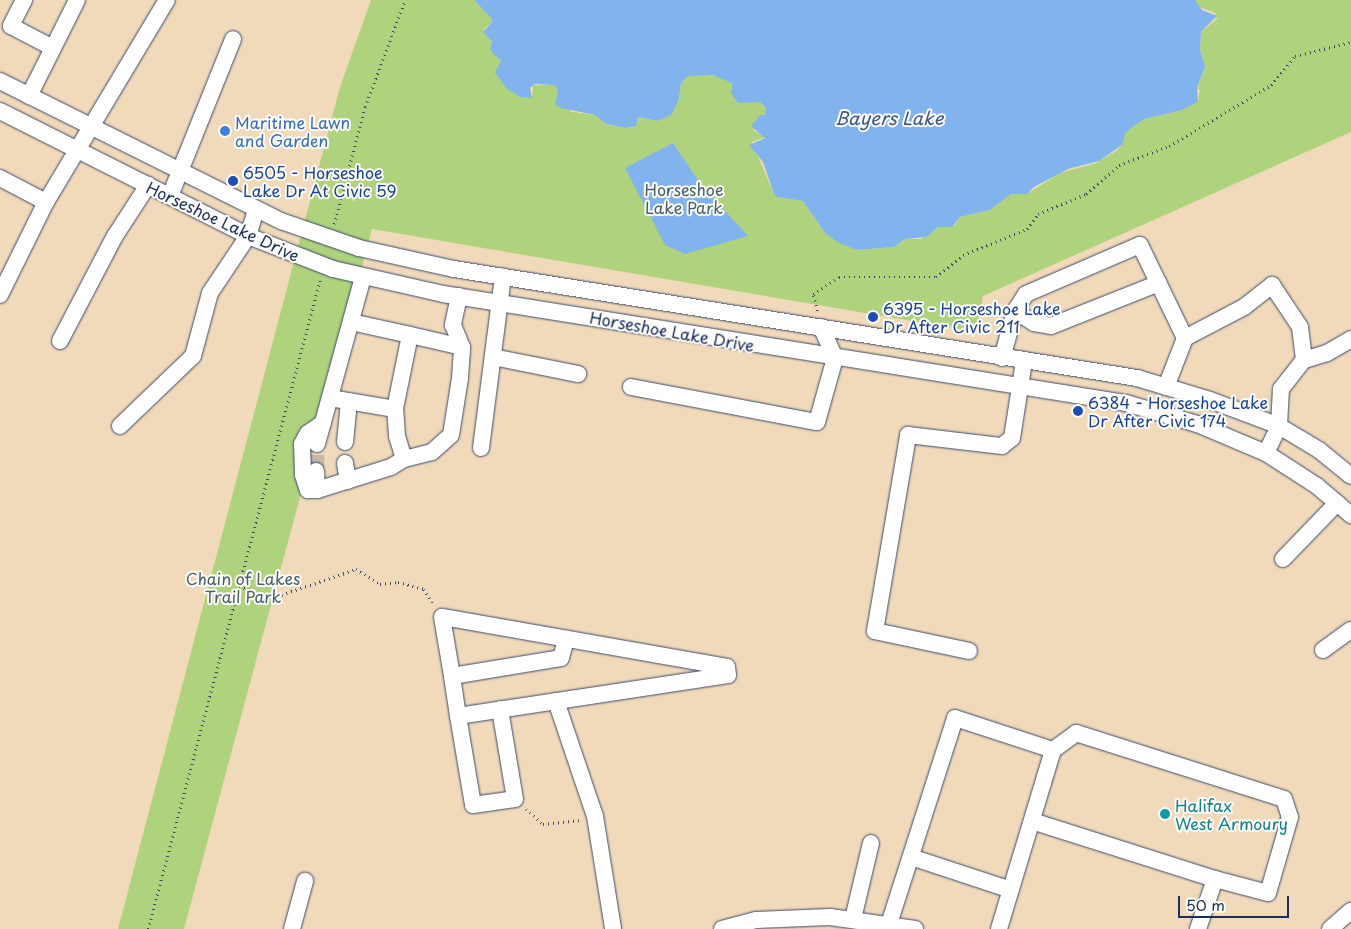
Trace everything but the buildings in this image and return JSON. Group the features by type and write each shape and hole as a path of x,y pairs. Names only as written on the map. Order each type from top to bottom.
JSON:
{"street":[{"path":"24,0 11,26 53,48"},
{"path":"29,96 77,0"},
{"path":"0,295 46,202 167,0"},
{"path":"170,196 233,39"},
{"name":"Horseshoe Lake Drive","path":"0,81 256,210 330,239 415,261 1002,358 1137,378 1279,426 1319,450 1351,476"},
{"name":"Horseshoe Lake Drive","path":"0,111 248,236 324,266 459,296 835,358 1090,396 1162,413 1266,453 1351,515"},
{"path":"0,178 46,202"},
{"path":"60,341 115,236 148,185"},
{"path":"120,426 192,356 210,293 248,236 256,210"},
{"path":"1002,358 1015,311 1026,294 1140,245 1185,338"},
{"path":"317,444 364,276"},
{"path":"481,448 503,276"},
{"path":"1015,311 1034,323 1051,326 1159,283"},
{"path":"1166,387 1185,338 1244,308 1272,285 1300,327 1304,360"},
{"path":"323,423 308,433 302,444 303,475 308,490 316,490 391,467 404,459 432,452 451,435 462,347 453,325 459,296"},
{"path":"351,322 462,347"},
{"path":"631,387 818,422 835,358 821,327"},
{"path":"404,459 397,436 395,408 410,335"},
{"path":"1266,453 1279,426 1282,389 1304,360 1327,353 1351,339"},
{"path":"493,357 578,374"},
{"path":"969,650 875,631 908,435 1002,446 1012,438 1022,386 1024,361"},
{"path":"330,398 395,408"},
{"path":"345,442 349,401"},
{"path":"345,463 348,480"},
{"path":"316,471 316,490"},
{"path":"1283,559 1337,503"},
{"path":"458,716 500,709 728,675 727,667 442,617 458,716 473,805 515,799 500,709"},
{"path":"1322,650 1351,630"},
{"path":"452,676 561,658 566,638"},
{"path":"556,701 595,816 613,929"},
{"path":"889,924 955,718 1054,750"},
{"path":"999,929 1032,821 1054,750 1076,733 1284,799 1290,817 1268,893 1215,879 1032,821"},
{"path":"853,919 871,843"},
{"path":"911,857 1011,890"},
{"path":"1198,929 1215,879"},
{"path":"292,929 305,881"},
{"path":"1330,929 1351,911"},
{"path":"722,929 756,920 792,917 853,919 915,929"}],"path":[{"path":"330,239 365,107 406,0"},
{"path":"821,327 813,294 840,278 936,276 963,255 1027,228 1038,214 1086,194 1119,165 1169,146 1271,85 1295,56 1351,42"},
{"path":"148,929 324,266"},
{"path":"239,586 272,598 356,570 380,584 398,582 424,589 442,617"},
{"path":"515,799 543,824 595,816"}],"green space":[{"name":"Horseshoe Lake Park","path":"371,0 474,0 491,18 492,22 484,29 492,41 490,46 501,60 496,72 532,97 533,85 554,85 558,90 557,97 572,112 595,115 606,124 626,128 634,127 638,117 657,121 679,99 681,83 688,76 699,73 724,78 732,83 731,91 746,102 760,102 766,108 765,115 753,130 765,137 752,142 774,194 778,197 803,201 825,233 857,250 894,247 905,239 921,239 938,227 955,225 960,217 990,210 1011,194 1027,194 1060,173 1096,163 1116,151 1122,145 1126,132 1144,119 1179,111 1198,102 1200,90 1197,89 1205,67 1200,49 1201,32 1217,19 1215,13 1197,6 1195,0 1351,0 1351,132 983,296 977,332 372,229 184,929 118,929 340,87"}],"water":[{"name":"Bayers Lake","path":"474,0 1195,0 1202,10 1217,16 1201,32 1200,49 1205,67 1197,88 1198,102 1179,111 1144,119 1126,132 1122,145 1099,161 1068,169 1034,187 1027,194 1011,194 990,210 960,217 952,227 938,227 926,237 905,239 894,247 857,250 839,243 825,233 803,201 777,197 774,194 763,162 749,145 765,138 751,126 760,115 765,115 766,108 760,102 738,103 731,93 732,83 712,75 688,76 681,83 679,99 671,115 657,121 638,117 636,126 626,128 606,124 595,115 561,108 555,104 558,90 554,85 535,84 530,88 532,98 520,97 507,89 495,73 501,60 493,54 490,48 492,41 483,32 492,22 491,18"},
{"path":"673,143 702,186 748,236 685,254 665,245 625,168"}],"tunnel":[{"path":"316,471 317,444"}],"place":[{"name":"Maritime Lawn and Garden","path":"225,131"},
{"name":"6505 - Horseshoe Lake Dr At Civic 59","path":"233,181"},
{"name":"6395 - Horseshoe Lake Dr After Civic 211","path":"873,317"},
{"name":"6384 - Horseshoe Lake Dr After Civic 174","path":"1078,411"},
{"name":"Halifax West Armoury","path":"1165,814"}],"park label":[{"name":"Chain of Lakes Trail Park","path":"243,587"}]}
